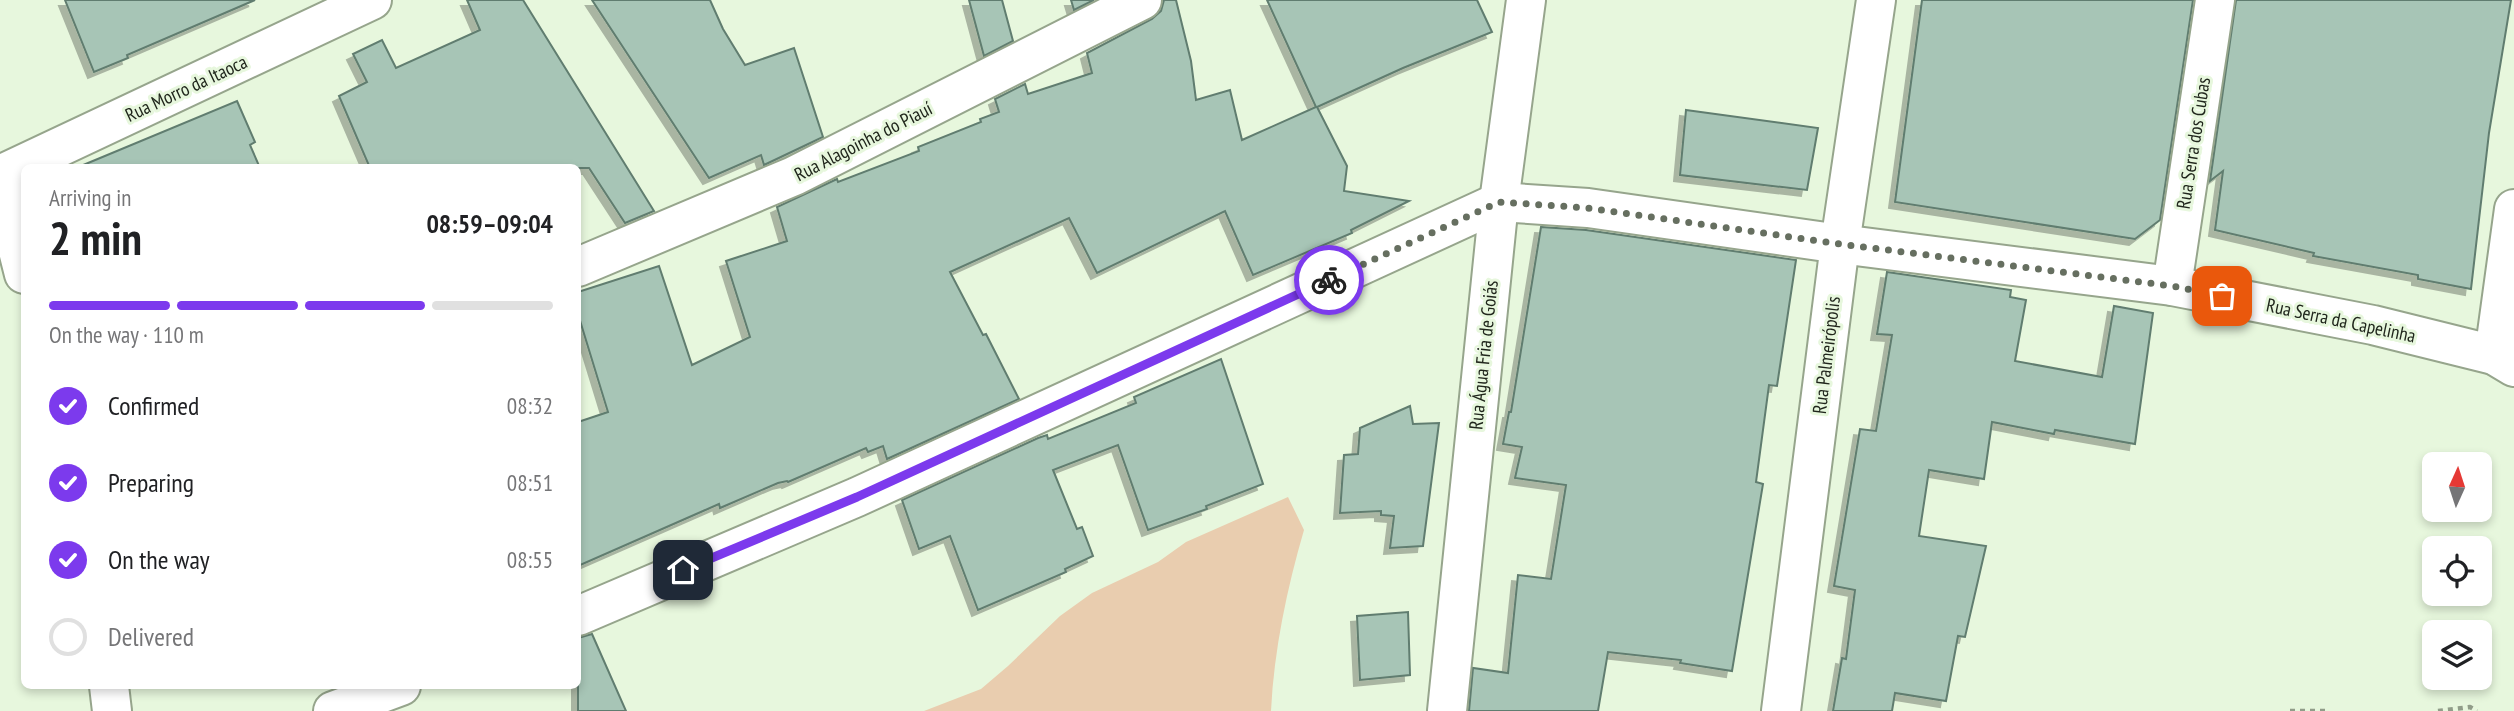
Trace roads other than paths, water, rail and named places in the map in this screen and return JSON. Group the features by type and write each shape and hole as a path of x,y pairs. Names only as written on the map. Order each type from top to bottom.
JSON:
{"street":[{"name":"Rua Morro da Itaoca","path":"27,164 372,0"},
{"name":"Rua Alagoinha do Piauí","path":"581,266 794,176 1142,0"},
{"name":"Rua Água Fria de Goiás","path":"1447,711 1499,202 1526,0"},
{"name":"Rua Palmeirópolis","path":"1781,711 1840,244 1876,0"},
{"name":"Rua Serra dos Cubas","path":"2172,286 2215,0"},
{"name":"Rua Morro da Itaoca","path":"0,177 21,167"},
{"path":"0,177 21,262"},
{"path":"581,615 857,497 1499,202"},
{"name":"Rua Serra da Capelinha","path":"1499,202 1588,208 1840,244 2172,286 2373,325 2504,361"},
{"path":"2504,361 2514,209"},
{"path":"109,689 112,711"},
{"path":"333,711 393,689"}]}
